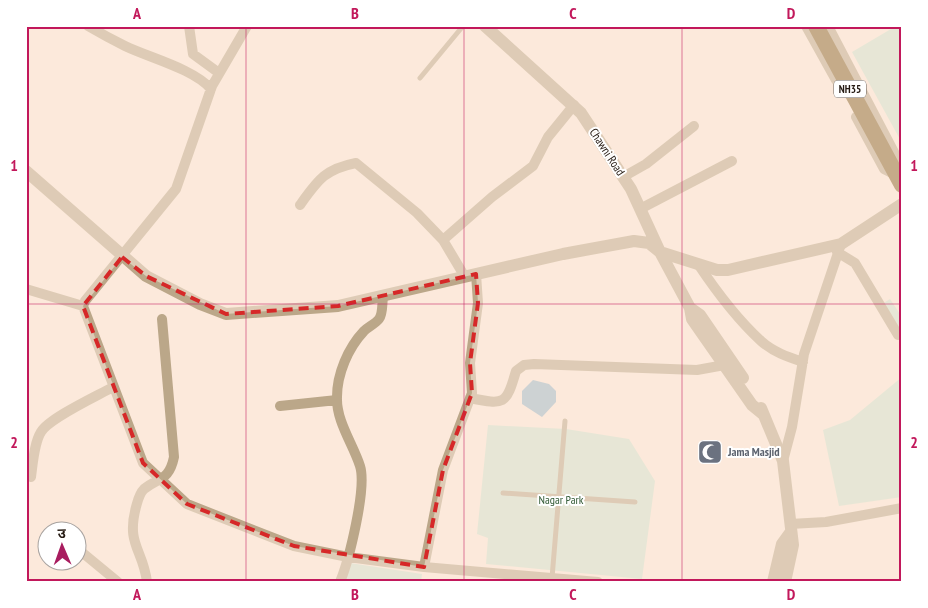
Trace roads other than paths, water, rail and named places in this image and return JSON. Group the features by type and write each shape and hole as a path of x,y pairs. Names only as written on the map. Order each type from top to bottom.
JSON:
{"highway":[{"name":"NH35","path":"816,26 899,180"}],"street":[{"path":"88,26 126,46 190,74 206,83 211,89"},
{"path":"189,26 193,54 219,73"},
{"path":"247,26 211,89 176,189 85,301 83,306 143,464 187,504 294,546 348,557 424,567 598,582"},
{"name":"Chawni Road","path":"485,26 574,105 623,177 690,308 692,319 729,365 752,405 763,414 783,461 792,545 785,582"},
{"path":"806,26 884,169 899,180"},
{"path":"828,26 895,154 899,180"},
{"path":"443,240 492,197 533,166 548,137 574,105"},
{"path":"623,177 646,164 694,126"},
{"path":"640,209 732,161"},
{"path":"300,205 317,181 331,170 356,163 417,213 443,240 471,275 478,303 470,363 472,380 470,398 442,470 424,567"},
{"path":"27,176 146,276 200,304 226,314 311,309 383,297 563,254 634,241 649,243 660,252 717,270 728,270 839,248 902,204"},
{"path":"839,248 854,263 898,335"},
{"path":"783,461 792,427 803,362 839,248"},
{"path":"698,264 717,291 762,342 784,355 803,362"},
{"path":"26,289 83,306"},
{"path":"340,582 348,557 360,489 360,467 340,417 337,400 340,374 352,346 364,331 380,318 383,297"},
{"path":"147,582 144,567 133,542 133,519 138,498 143,490 161,480 170,468 174,457 162,319"},
{"path":"470,398 497,402 506,398 510,394 516,370 524,365 697,370 729,365"},
{"path":"31,477 42,429 62,415 113,386"},
{"path":"280,406 337,400"},
{"path":"773,582 782,544 790,528 902,508"},
{"path":"88,557 118,582"}],"lane":[{"path":"420,78 463,26"},
{"path":"552,578 565,421"},
{"path":"503,493 559,495 635,502"}],"water":[{"path":"533,380 549,384 556,391 556,402 542,417 522,404 522,391"}],"place":[{"name":"Jama Masjid","path":"710,452"}],"park label":[{"name":"Nagar Park","path":"561,500"}]}
